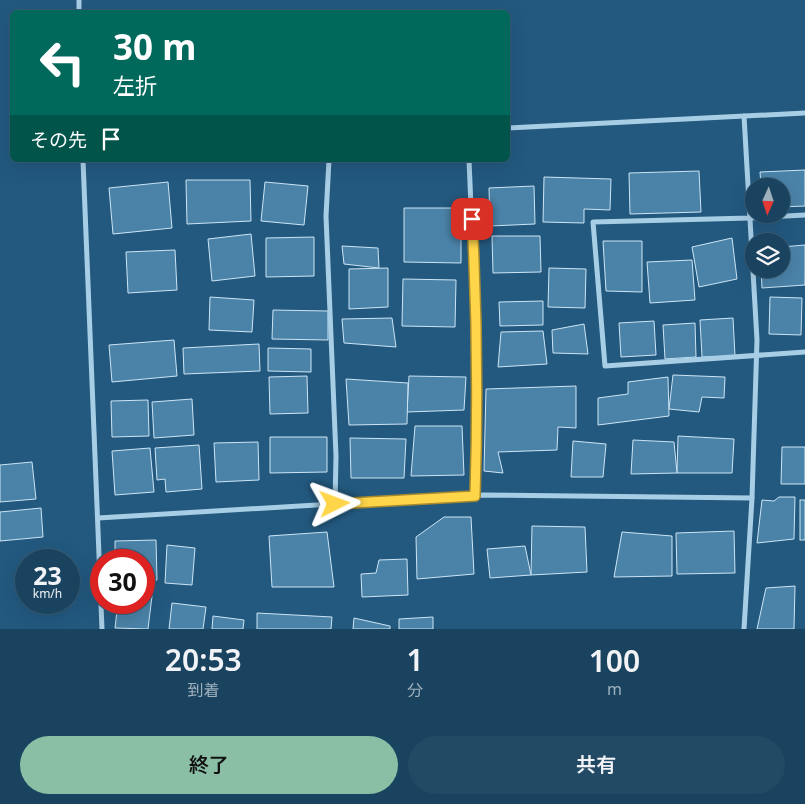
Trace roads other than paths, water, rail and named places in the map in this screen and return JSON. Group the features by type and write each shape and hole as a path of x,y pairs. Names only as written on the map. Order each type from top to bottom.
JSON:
{"street":[{"path":"510,128 805,113"},
{"path":"744,116 748,178"},
{"path":"83,162 102,629"},
{"path":"329,162 326,216 336,456 335,504"},
{"path":"469,162 475,278 475,496"},
{"path":"790,215 805,214"},
{"path":"745,218 594,222 605,366 805,352"},
{"path":"744,629 752,498 757,340 750,223"},
{"path":"98,518 475,496 752,498"}]}
